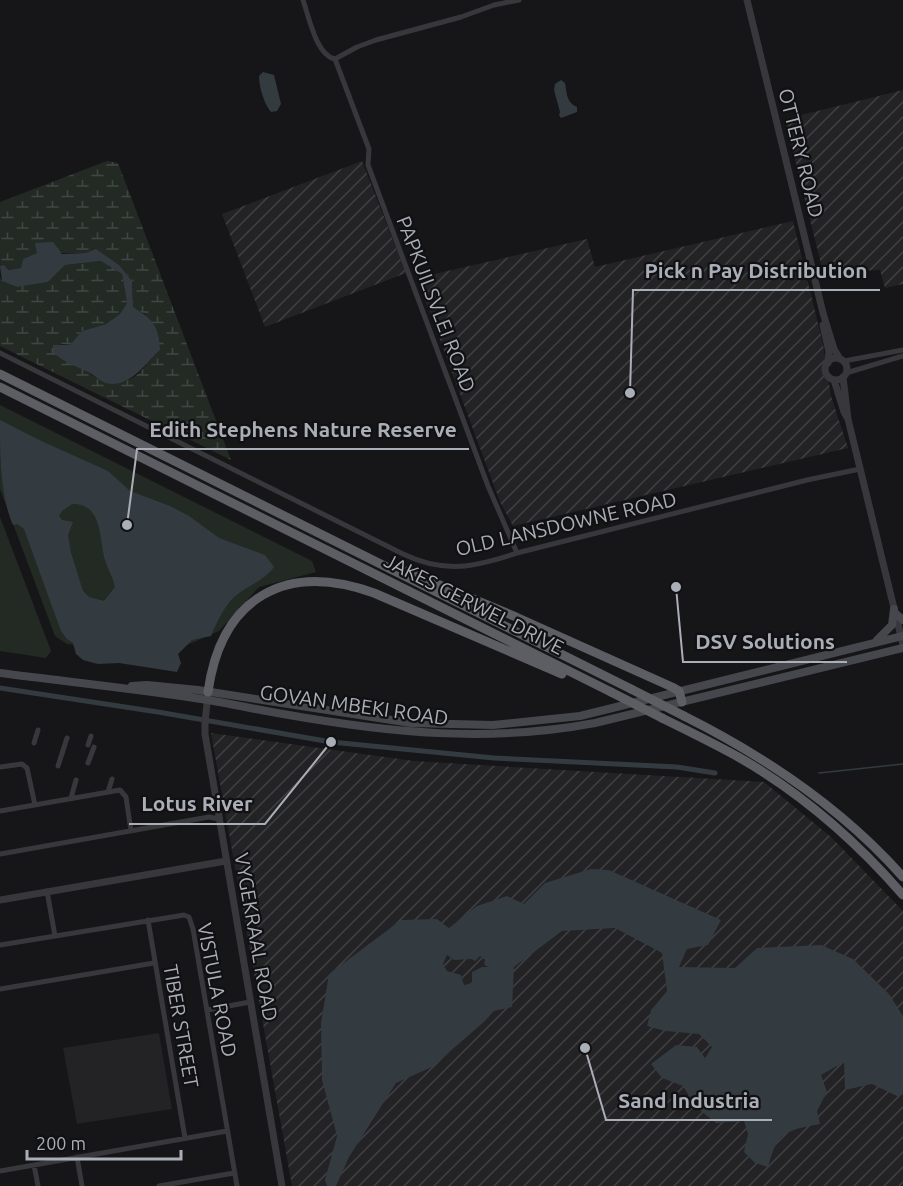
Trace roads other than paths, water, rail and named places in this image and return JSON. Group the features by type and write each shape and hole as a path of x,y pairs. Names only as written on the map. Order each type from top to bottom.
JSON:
{"highway":[{"name":"JAKES GERWEL DRIVE","path":"0,374 750,750 811,792 867,840 903,877"},
{"name":"JAKES GERWEL DRIVE","path":"0,387 741,759 779,784 860,848 903,895"},
{"path":"335,541 516,617 679,691 682,702"},
{"path":"207,696 212,665 220,644 234,620 252,602 272,590 310,581 336,582 362,588 571,678 607,691"}],"main road":[{"path":"895,611 903,620"},
{"path":"873,643 890,629 895,611"},
{"name":"GOVAN MBEKI ROAD","path":"207,696 411,723 478,726 527,723 580,716 873,643 902,642"},
{"name":"GOVAN MBEKI ROAD","path":"0,673 115,688 147,685 284,714 420,734 512,734 571,728 682,702 902,642"}],"street":[{"path":"303,0 317,41 327,56 335,59 357,47 382,38 519,0"},
{"name":"OTTERY ROAD","path":"747,0 823,313 834,349 842,360"},
{"name":"PAPKUILSVLEI ROAD","path":"335,59 369,149 368,165 488,486 517,553"},
{"name":"OTTERY ROAD","path":"823,313 829,352 828,363"},
{"path":"848,419 834,380 826,373 828,363 833,359 842,360 903,351"},
{"name":"OLD LANSDOWNE ROAD","path":"0,353 414,560 441,566 478,565 517,553 860,469"},
{"path":"834,380 903,356"},
{"path":"842,360 846,365 848,419 902,642"},
{"name":"VYGEKRAAL ROAD","path":"207,696 205,719 219,819 282,1186"},
{"path":"34,743 38,730"},
{"path":"88,763 91,736"},
{"path":"58,766 67,738"},
{"path":"0,767 22,764 27,768 35,805"},
{"path":"108,792 112,779"},
{"path":"71,798 76,780"},
{"path":"0,811 120,790 125,795 131,831"},
{"path":"0,854 209,817 219,819"},
{"path":"0,900 226,861"},
{"path":"47,891 55,936"},
{"name":"VISTULA ROAD","path":"0,945 148,920 184,915 189,917 237,1186"},
{"name":"TIBER STREET","path":"148,920 185,1138"},
{"path":"0,989 154,963"},
{"path":"207,1010 250,1002"},
{"path":"0,1171 227,1131"},
{"path":"76,1157 81,1186"},
{"path":"34,1165 38,1186"},
{"path":"159,1186 234,1173"}],"waterway":[{"path":"0,688 331,742 494,758 677,767 715,773"},
{"path":"819,773 903,764"}],"place":[{"name":"Pick n Pay Distribution","path":"630,393"},
{"name":"Edith Stephens Nature Reserve","path":"127,525"},
{"name":"DSV Solutions","path":"676,587"},
{"name":"Lotus River","path":"331,742"},
{"name":"Sand Industria","path":"585,1048"}]}
